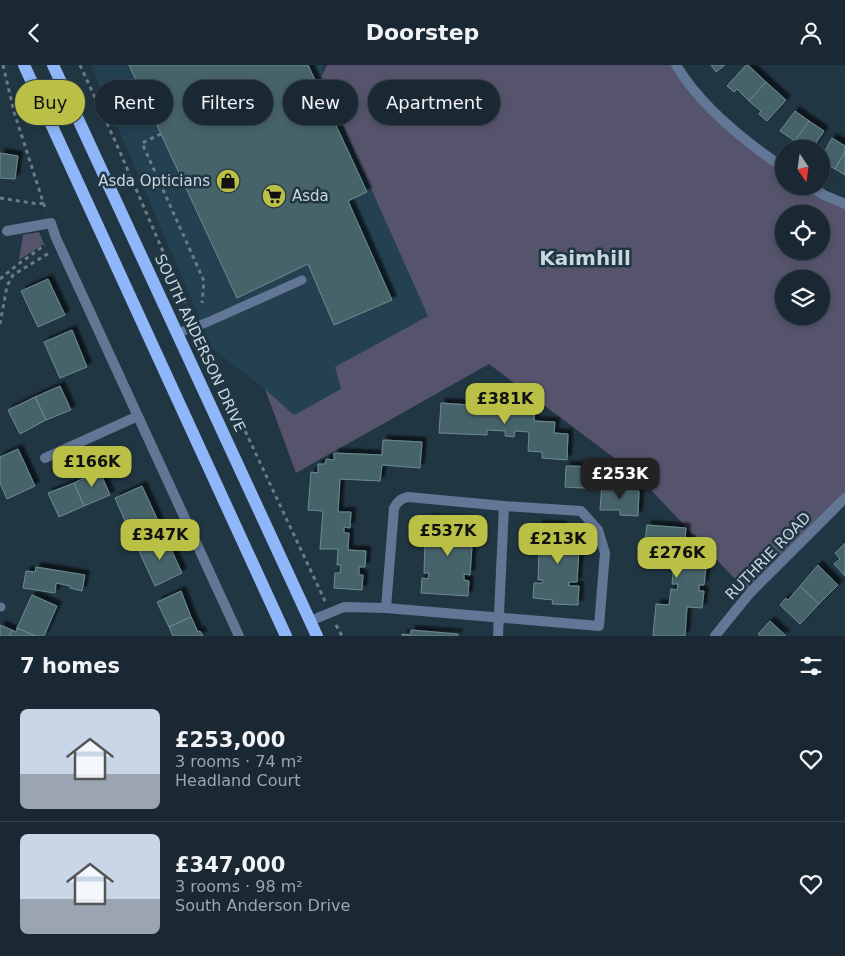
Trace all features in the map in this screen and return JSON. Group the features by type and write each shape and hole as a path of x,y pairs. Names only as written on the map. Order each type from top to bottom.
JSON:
{"main road":[{"path":"24,65 286,636"},
{"name":"SOUTH ANDERSON DRIVE","path":"53,65 317,636"}],"street":[{"path":"676,65 681,74 714,113 751,146 775,162"},
{"path":"824,195 845,204"},
{"path":"7,231 50,223 239,636"},
{"path":"45,458 138,416"},
{"path":"310,621 344,607 386,608 599,626 605,553 598,530 581,511 504,507 403,498 396,503 394,508 386,608"},
{"name":"RUTHRIE ROAD","path":"715,636 749,594 845,498"},
{"path":"498,636 504,507"}],"lane":[{"path":"178,333 302,279"}],"path":[{"path":"3,65 14,112 50,223"},
{"path":"80,65 196,326 342,636"},
{"path":"161,134 142,143 204,281 202,303"},
{"path":"0,198 38,204 44,203"},
{"path":"0,279 17,265 58,242"},
{"path":"0,324 7,286 13,275 58,242"}],"shaded area":[{"path":"91,65 324,65 321,77 322,80 283,80 283,125 342,125 428,316 336,367 342,389 294,415 265,389 213,349 117,125 173,125 173,80 97,80"},
{"path":"327,65 676,65 714,113 775,161 775,195 828,195 845,204 845,498 749,594 637,475 489,364 296,473 265,389 294,415 341,389 335,367 428,316 342,125 358,125 358,80 322,80 321,77"},
{"path":"39,232 44,244 19,260 23,235"}],"building":[{"name":"Asda","path":"129,65 308,65 315,80 283,80 283,125 336,125 367,192 348,201 392,300 334,325 308,264 237,298 157,125 173,125 173,80 136,80"},
{"path":"711,65 725,65 716,72"},
{"path":"746,65 766,82 749,101 737,89 734,92 727,86"},
{"path":"766,82 786,100 767,121 759,114 761,111 749,101"},
{"path":"795,111 809,121 796,140 780,131"},
{"path":"809,121 824,131 818,140 796,140"},
{"path":"832,138 845,146 845,152 835,169 830,166 830,142"},
{"path":"845,152 845,175 835,169"},
{"path":"0,153 18,156 15,179 0,178"},
{"path":"48,279 65,315 38,327 21,291"},
{"path":"72,330 87,367 60,378 44,342"},
{"path":"60,386 71,410 46,420 35,397"},
{"path":"35,397 46,420 20,434 8,410"},
{"path":"485,401 535,404 534,421 555,422 554,433 568,434 567,460 542,458 542,452 528,451 529,432 515,431 514,437 505,436 505,431 487,430 487,435 439,433 441,403 485,406"},
{"path":"383,440 422,442 420,468 382,465 380,481 340,479 338,512 351,512 350,528 344,527 344,533 349,533 348,550 366,551 365,567 359,567 359,575 363,575 362,590 334,588 335,573 340,573 341,565 337,565 338,549 320,549 323,511 308,510 311,472 318,473 318,464 325,464 326,459 334,460 334,453 382,455"},
{"path":"18,449 35,486 7,499 0,483 0,457"},
{"path":"566,466 602,467 601,489 565,487"},
{"path":"99,470 110,495 84,506 74,483"},
{"path":"74,483 84,506 59,517 48,493"},
{"path":"602,484 627,485 627,491 639,491 638,516 620,515 620,510 600,510"},
{"path":"142,486 159,523 131,535 115,498"},
{"path":"427,519 474,522 473,540 467,540 467,546 472,546 470,575 464,574 464,580 469,581 468,596 421,593 422,578 428,579 429,573 424,573 425,543 431,543 431,539 426,538"},
{"path":"538,525 562,526 561,530 583,532 583,546 576,546 576,549 579,549 577,582 569,582 569,586 579,586 578,605 552,604 553,600 533,598 534,583 542,583 543,580 538,580 539,549 546,549 547,544 537,544"},
{"path":"647,525 686,528 685,539 691,540 690,549 696,550 696,560 700,560 700,567 706,568 704,585 699,585 699,591 704,591 702,608 687,607 685,636 653,636 656,604 669,605 671,589 677,590 678,584 672,584 675,553 644,551"},
{"path":"165,536 182,573 155,586 138,549"},
{"path":"845,543 845,576 834,564 840,559 835,553"},
{"path":"818,565 838,585 819,604 800,586"},
{"path":"36,567 85,575 82,591 56,583 55,593 23,588 26,571 35,572"},
{"path":"800,586 819,604 800,624 780,605 786,598 788,600"},
{"path":"181,591 191,617 169,627 157,602"},
{"path":"32,595 57,606 44,636 35,636 17,628"},
{"path":"191,617 198,632 200,631 203,636 173,636 169,627"},
{"path":"770,621 786,636 760,636 758,634"},
{"path":"0,625 12,630 9,636 0,636"},
{"path":"17,628 35,636 9,636 12,630 16,632"},
{"path":"411,630 458,634 458,636 402,636 402,634 411,635"}],"place":[{"name":"Asda Opticians","path":"228,181"},
{"name":"Asda","path":"274,196"}],"district":[{"name":"Kaimhill","path":"585,258"}]}
